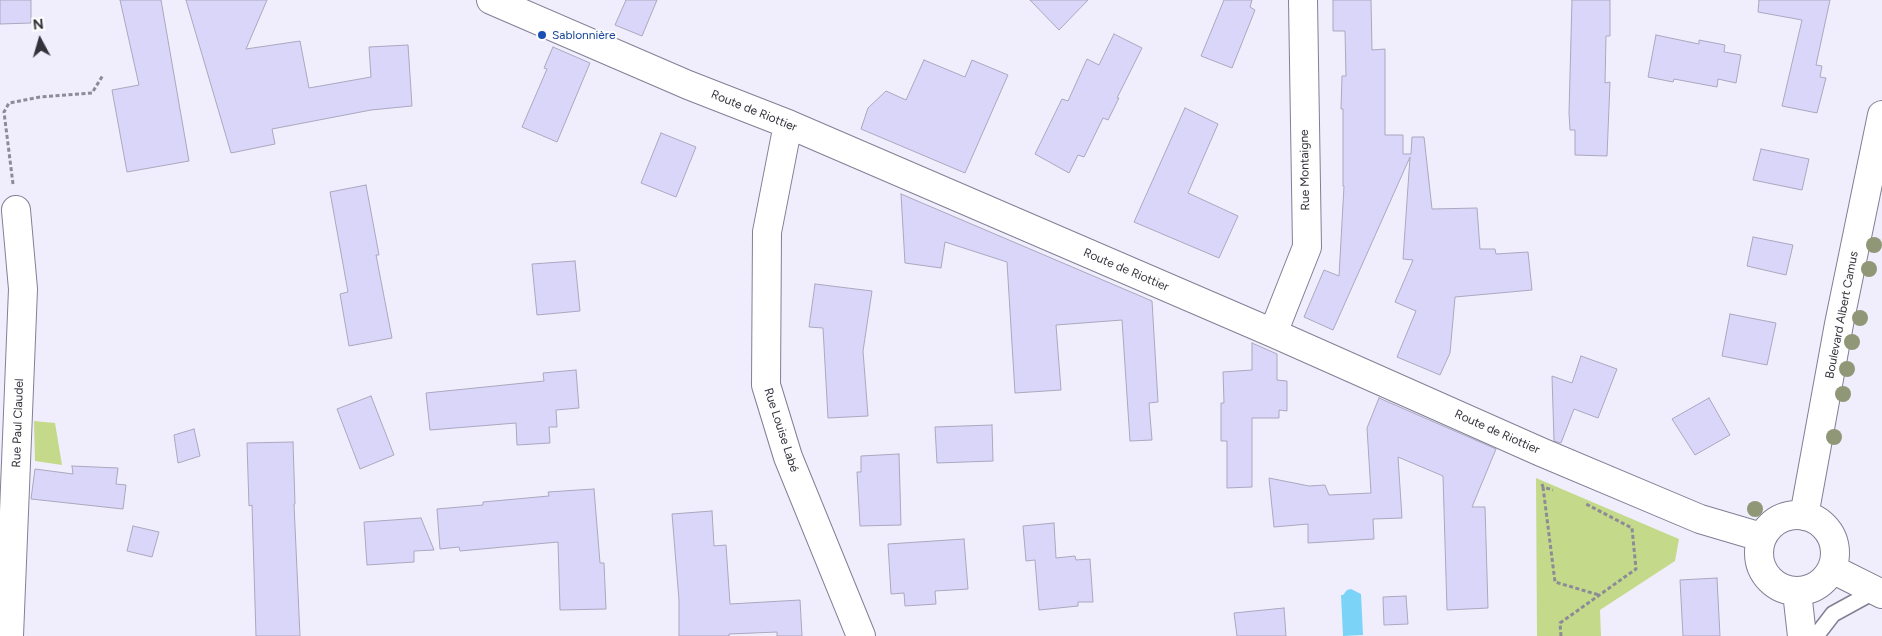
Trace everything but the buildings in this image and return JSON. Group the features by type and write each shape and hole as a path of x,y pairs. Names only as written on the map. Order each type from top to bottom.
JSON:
{"street":[{"name":"Route de Riottier","path":"491,0 688,85 788,124 1273,333 1540,452 1700,519 1761,538"},
{"name":"Rue Montaigne","path":"1273,333 1307,247 1303,0"},
{"name":"Boulevard Albert Camus","path":"1804,516 1839,324 1882,115"},
{"name":"Rue Louise Labé","path":"788,124 767,232 766,385 788,457 861,636"},
{"name":"Rue Paul Claudel","path":"9,636 23,289 16,210"},
{"path":"1791,516 1804,516 1819,523 1831,536 1835,547 1832,570 1826,579 1817,586 1797,592 1784,590 1773,584 1764,575 1759,563 1758,550 1761,538 1768,527 1779,519 1791,516"},
{"path":"1832,570 1879,592"},
{"path":"1797,592 1802,636"}],"lane":[{"path":"1816,636 1833,614 1879,592"}],"path":[{"path":"16,210 10,146 4,112 9,103 40,97 92,93 103,75"},
{"path":"1540,452 1542,487 1555,582 1600,595"},
{"path":"1542,487 1558,492"},
{"path":"1560,636 1560,624 1636,569 1632,528 1583,503"}],"green space":[{"path":"34,421 55,423 62,465 35,461"},
{"path":"1536,478 1679,539 1675,561 1600,610 1601,636 1537,636"}],"water":[{"path":"1351,589 1361,594 1363,635 1343,636 1341,595"}],"place":[{"name":"Sablonnière","path":"542,35"}]}
